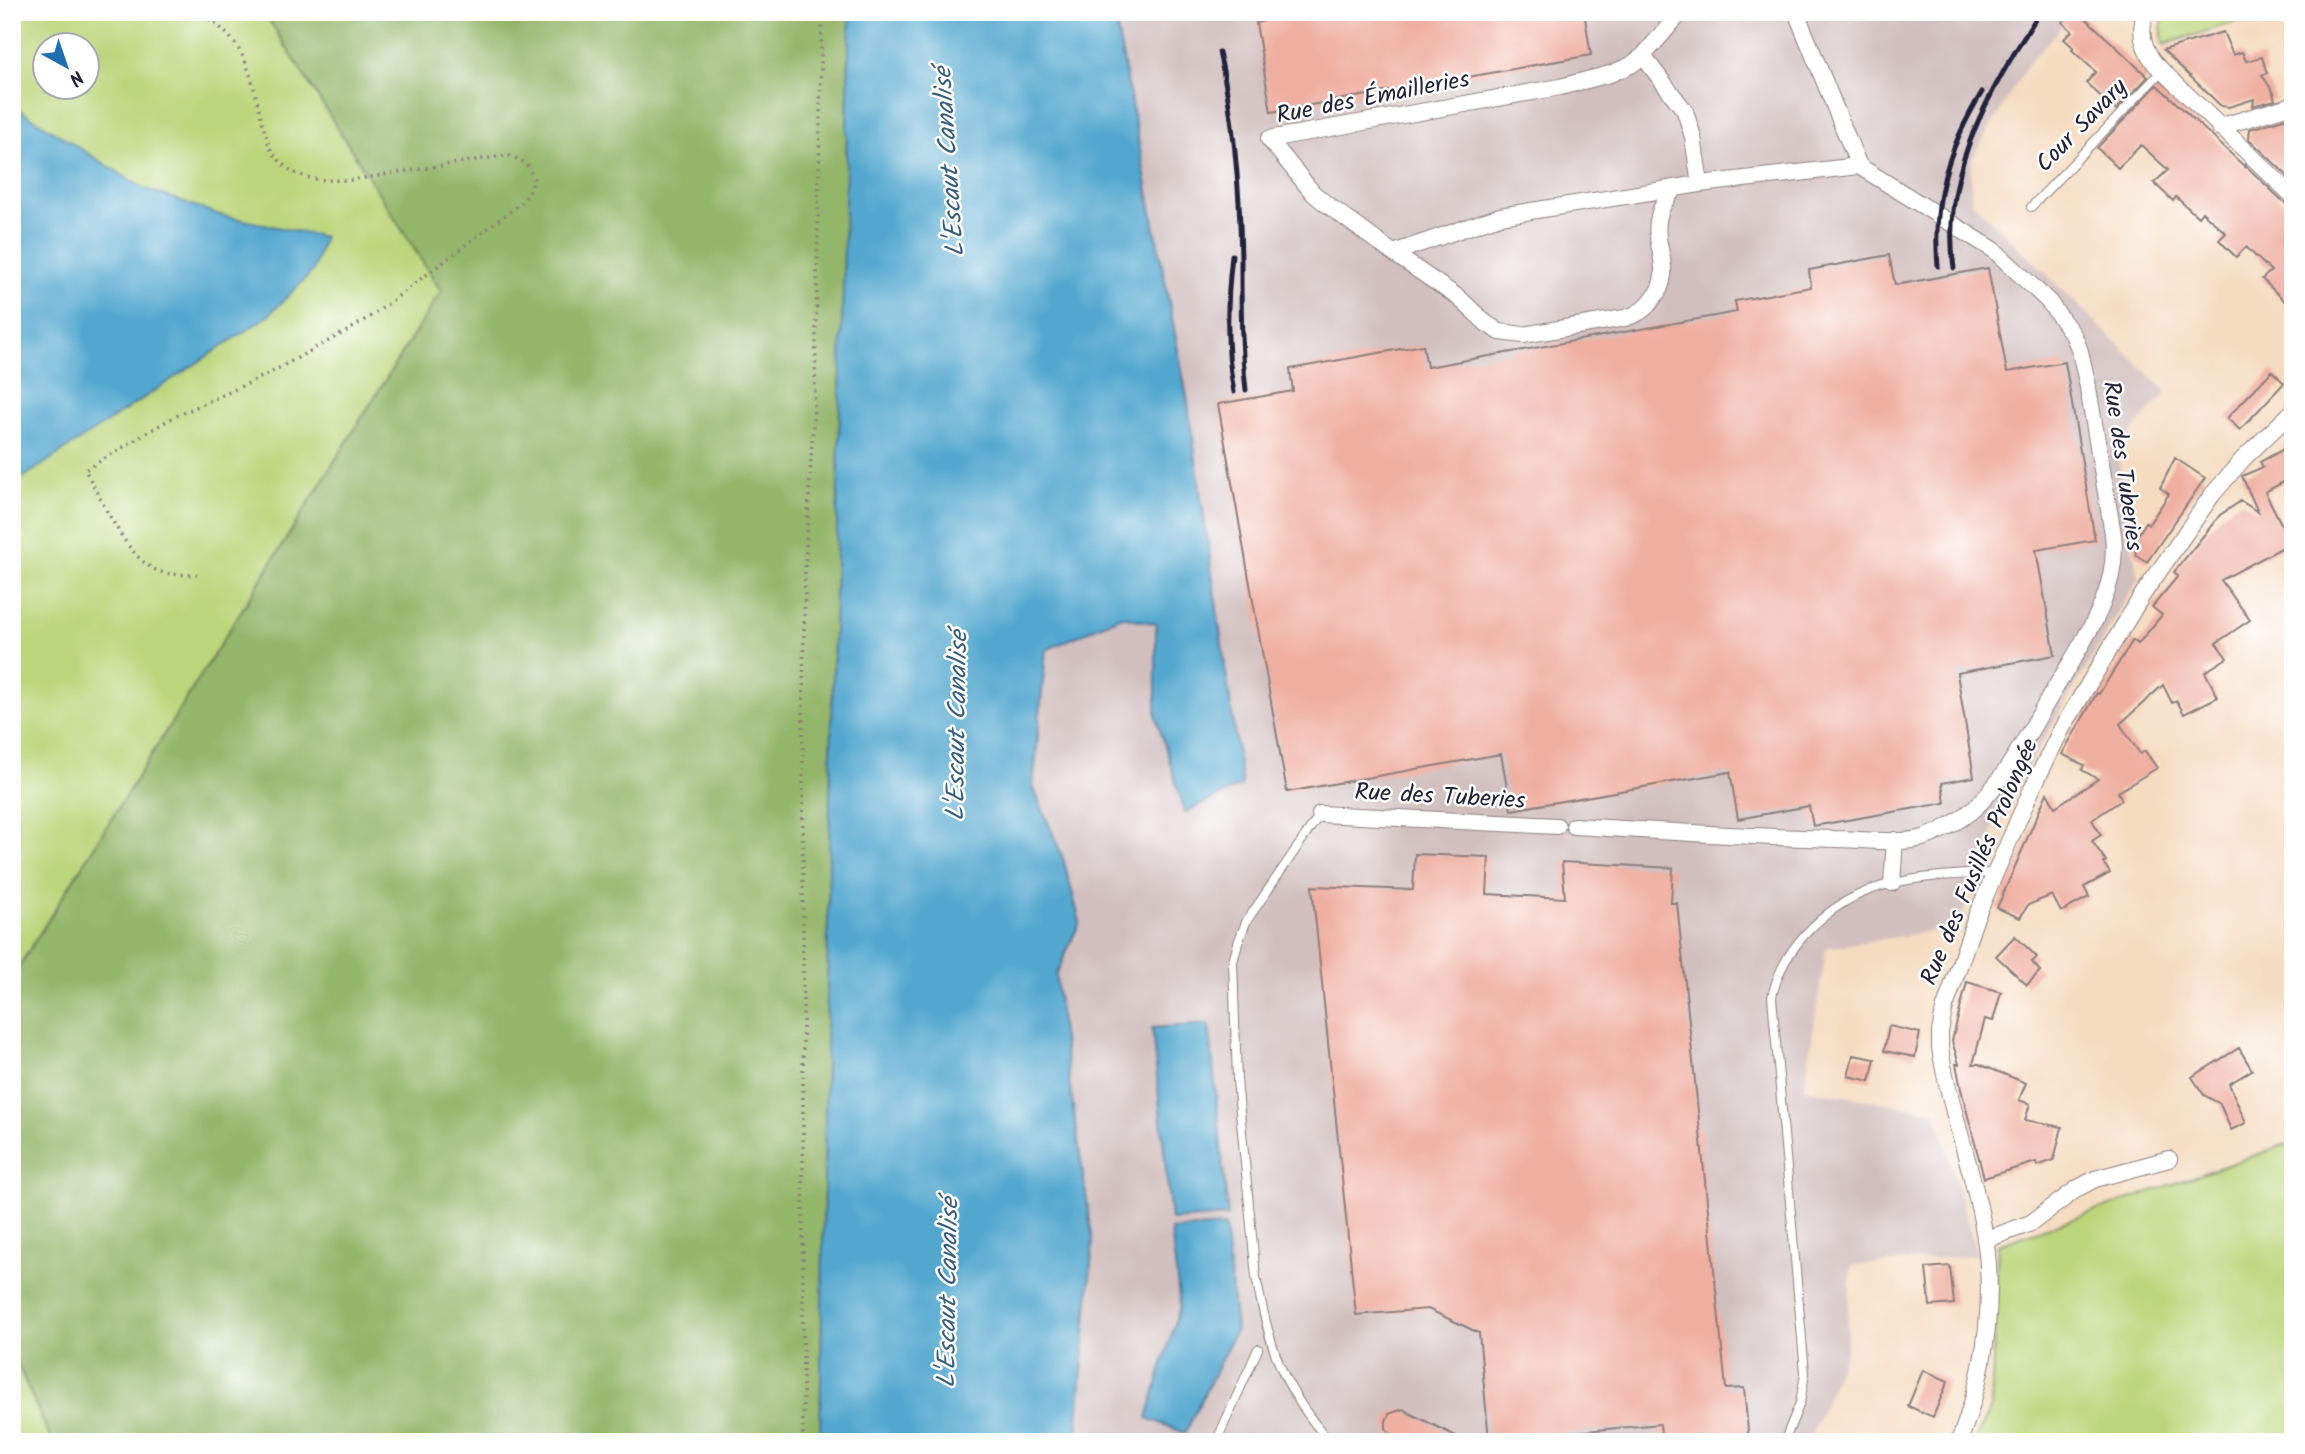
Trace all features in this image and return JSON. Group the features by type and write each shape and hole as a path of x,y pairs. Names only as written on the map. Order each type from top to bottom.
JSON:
{"street":[{"name":"Rue des Émailleries","path":"1393,253 1313,193 1269,139 1571,84 1617,71 1643,56 1681,12"},
{"path":"1393,253 1500,216 1700,184 1859,166 1796,12"},
{"path":"2140,14 2143,42 2161,72 2293,196"},
{"path":"1643,56 1685,111 1691,127 1700,184"},
{"path":"2219,127 2293,105"},
{"name":"Rue des Tuberies","path":"1320,814 1799,838 1895,840 1921,838 1938,832 1973,809 1994,786 2100,610 2112,574 2114,543 2082,360 2069,329 2049,302 1994,250 1859,166"},
{"path":"1393,253 1459,298 1487,324 1500,332 1523,335 1625,318 1649,304 1662,282 1664,270 1658,221 1664,204 1675,188"},
{"name":"Rue des Fusillés Prolongée","path":"1959,1442 1976,1394 1985,1345 1989,1271 1979,1207 1942,1064 1939,1040 1948,998 1976,917 2053,744 2141,597 2220,484 2293,411"},
{"path":"1892,883 1895,840"},
{"path":"1985,1240 2032,1223 2078,1188 2095,1179 2169,1159"},
{"path":"2285,1442 2293,1438"}],"lane":[{"name":"Cour Savary","path":"2031,207 2161,72"},
{"path":"1320,814 1246,922 1238,943 1232,978 1237,1080 1261,1305 1272,1349 1286,1381 1301,1406 1329,1442"},
{"path":"1784,1442 1800,1403 1805,1373 1772,997 1776,980 1786,959 1821,919 1864,893 1892,883 1960,874 1995,873"},
{"path":"1216,1442 1258,1349"}],"path":[{"path":"197,12 223,32 240,50 250,72 270,148 288,171 330,180 352,180 508,155 526,163 534,179 530,191 520,204 354,327 266,375 170,419 85,470 130,548 140,560 163,573 197,575"},
{"path":"803,1442 803,698 805,558 816,388 822,12"}],"shaded area":[{"path":"1114,12 2074,12 2028,64 1972,158 1971,201 2167,392 2117,449 2138,579 1996,821 1958,927 1826,948 1804,1089 1936,1112 1977,1255 1851,1266 1846,1352 1808,1442 1076,1442 1093,1241 1061,1026 1056,974 1080,922 1063,858 1033,787 1046,649 1123,616 1156,624 1156,716 1187,397"}],"green space":[{"path":"12,12 264,12 441,291 12,978"},
{"path":"264,12 850,12 830,800 820,1442 52,1442 12,1351 12,978 441,291"},
{"path":"2166,12 2267,12 2163,45 2161,26"},
{"path":"2293,1142 2293,1442 1974,1442 1991,1408 1998,1245"},
{"path":"12,1351 52,1442 12,1442"}],"water":[{"name":"L'Escaut Canalisé","path":"850,12 1114,12 1187,397 1242,785 1185,812 1156,716 1156,624 1122,616 1046,650 1033,787 1063,858 1080,922 1056,975 1093,1241 1076,1442 820,1442 830,800"},
{"path":"12,105 143,188 220,215 324,237 313,271 268,316 12,485"},
{"path":"1209,1024 1228,1216 1171,1220 1152,1028"},
{"path":"1225,1226 1236,1329 1185,1433 1147,1418 1180,1306 1171,1230"}],"building":[{"path":"1301,12 1584,12 1591,55 1271,112 1256,23"},
{"path":"2072,12 2079,12 2148,77 2116,110 2086,83 2096,72 2064,39 2072,31 2062,22"},
{"path":"2223,32 2233,55 2242,52 2246,61 2262,57 2267,73 2262,75 2274,93 2275,100 2253,106 2254,99 2229,107 2221,106 2163,50"},
{"path":"2157,85 2286,204 2293,206 2293,309 2262,279 2271,271 2246,247 2236,257 2219,240 2226,233 2202,212 2198,217 2176,197 2173,201 2154,183 2168,170 2141,145 2118,168 2097,148"},
{"path":"2293,116 2293,181 2249,139 2250,129"},
{"path":"1889,255 1895,285 1988,268 2007,372 2065,362 2095,540 2036,550 2055,655 1957,673 1974,777 1942,783 1945,803 1813,826 1809,806 1738,819 1730,772 1511,810 1501,754 1287,792 1218,404 1293,391 1290,369 1423,345 1427,367 1737,312 1735,301 1811,287 1809,270"},
{"path":"2272,371 2284,383 2240,430 2227,418"},
{"path":"2293,444 2293,477 2265,492 2291,543 2221,580 2250,620 2216,643 2227,658 2205,672 2218,697 2184,714 2177,701 2172,703 2163,685 2120,724 2140,754 2145,751 2157,768 2118,792 2122,800 2092,820 2101,835 2092,841 2106,861 2104,863 2110,873 2084,887 2089,897 2061,912 2052,895 2028,905 2020,918 1997,908 2047,793 2055,807 2098,779 2082,770 2084,765 2062,754 2097,693 2099,694 2133,640 2138,644 2162,615 2152,607 2178,576 2174,572 2220,515 2241,501 2258,512 2242,476 2263,467 2260,462"},
{"path":"2175,458 2205,478 2147,562 2136,555 2134,541 2169,494 2160,488"},
{"path":"1415,854 1489,857 1487,894 1565,898 1562,862 1673,868 1671,903 1677,903 1726,1389 1744,1388 1749,1442 1662,1442 1660,1424 1489,1440 1479,1333 1428,1309 1356,1315 1312,886 1413,890"},
{"path":"2015,936 2037,957 2032,962 2040,971 2027,985 1996,956"},
{"path":"1967,982 2001,992 1993,1021 1985,1019 1973,1064 2026,1083 2019,1100 2030,1104 2025,1120 2062,1127 2054,1160 2037,1166 2036,1162 1984,1178 1961,1089 1956,1064 1959,1064 1952,1041"},
{"path":"1889,1026 1920,1033 1915,1057 1884,1051"},
{"path":"2239,1048 2252,1070 2229,1084 2246,1123 2231,1130 2220,1104 2204,1095 2192,1077"},
{"path":"1853,1055 1875,1059 1870,1081 1848,1076"},
{"path":"1950,1266 1954,1304 1930,1306 1926,1268"},
{"path":"1923,1370 1948,1381 1933,1417 1908,1406"},
{"path":"1403,1409 1468,1442 1402,1442 1390,1434 1386,1421 1389,1414"}],"railway":[{"path":"1954,268 1954,198 1962,165 1987,102 2040,12"},
{"path":"1219,52 1233,130 1238,182 1242,342 1246,390"},
{"path":"1938,266 1938,219 1945,175 1960,134 1982,92"},
{"path":"1232,255 1228,323 1234,392"}]}
